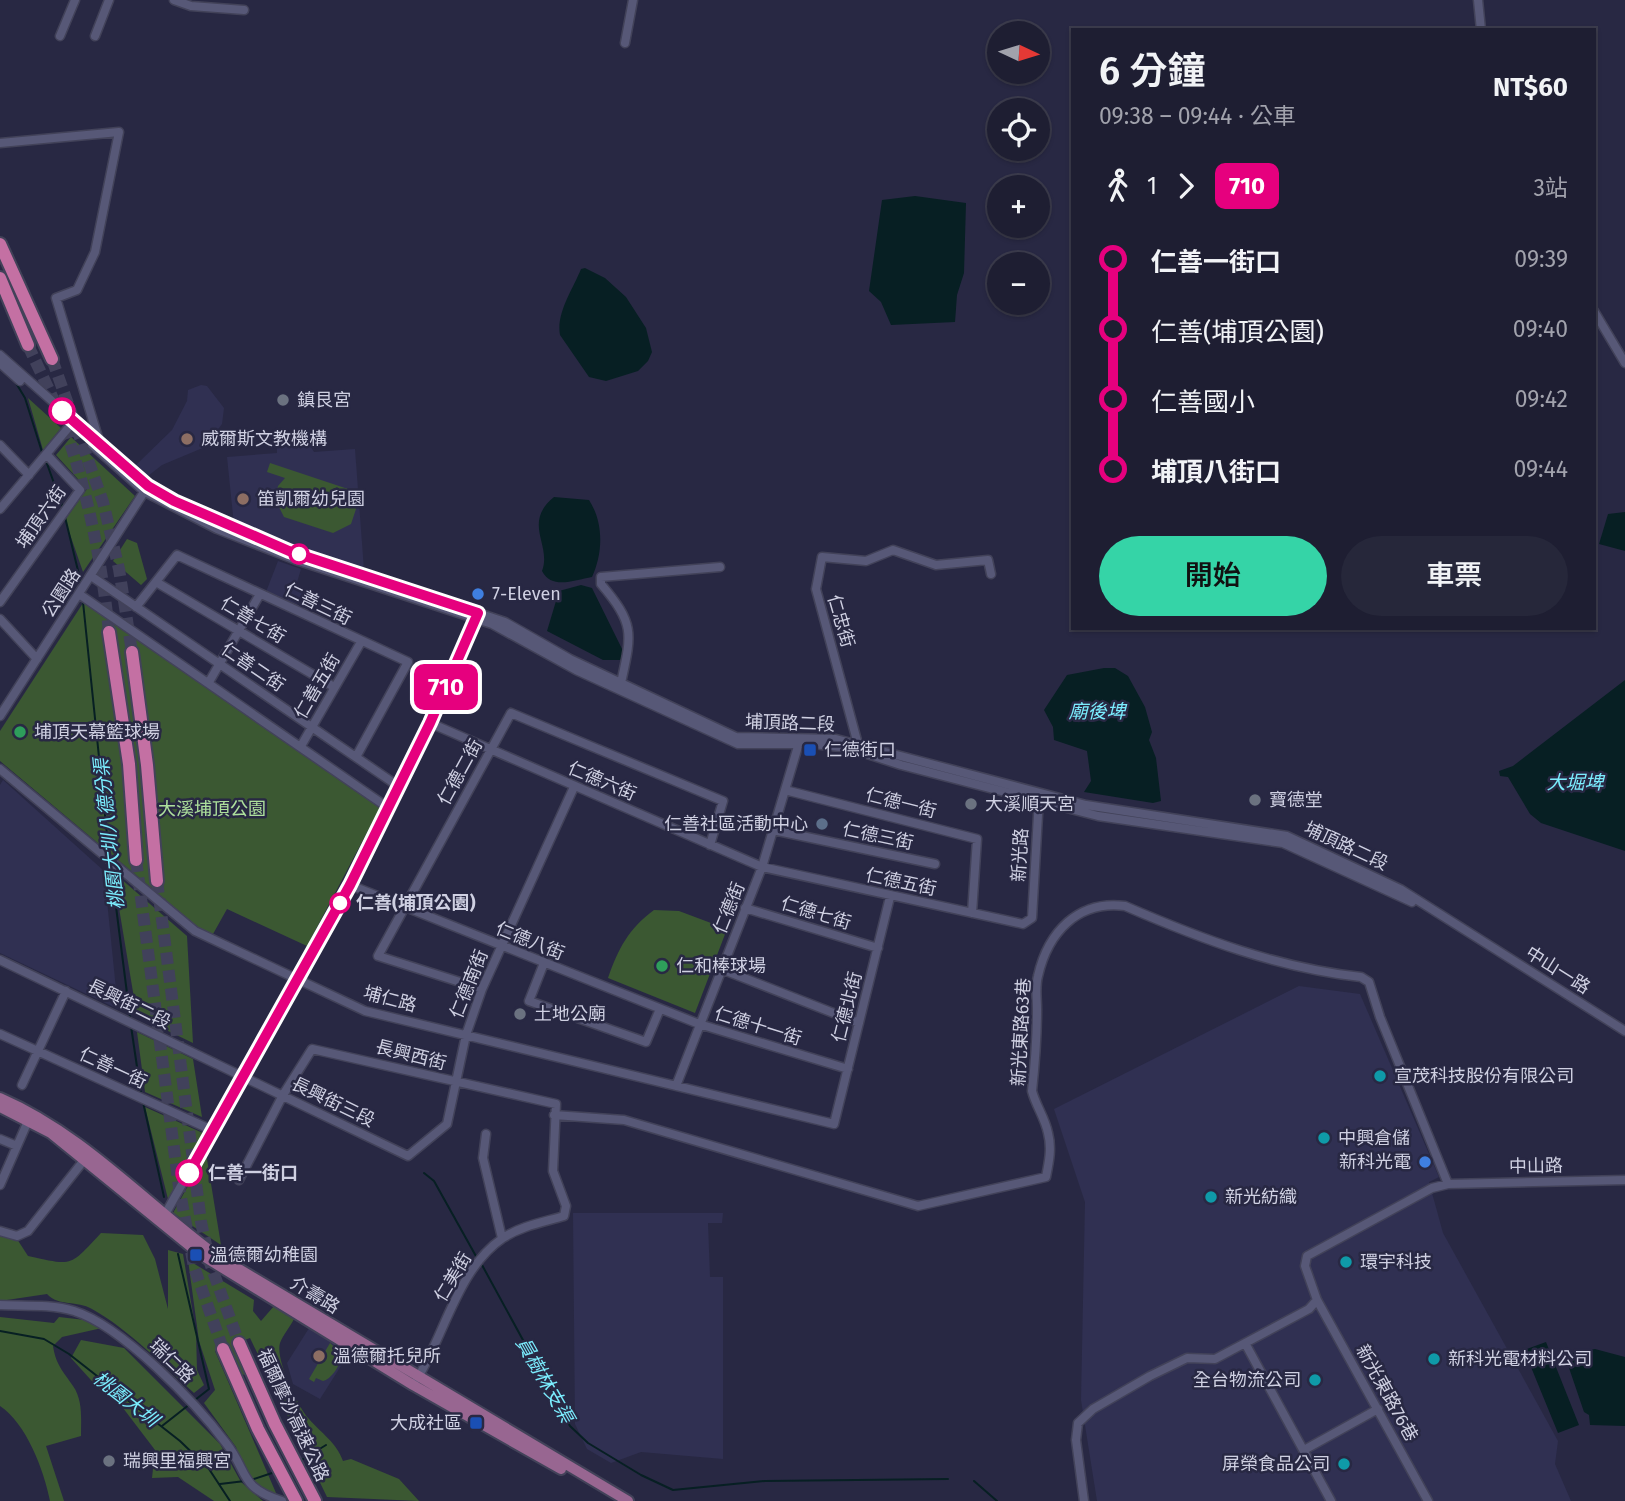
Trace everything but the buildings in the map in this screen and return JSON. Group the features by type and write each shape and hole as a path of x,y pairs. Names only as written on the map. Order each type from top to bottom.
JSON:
{"highway":[{"path":"0,244 52,359"},
{"path":"0,278 28,345"},
{"path":"18,317 30,310"},
{"path":"109,632 129,764 136,860"},
{"path":"132,652 147,765 157,881"},
{"name":"福爾摩沙高速公路","path":"239,1343 294,1464 315,1501"},
{"name":"福爾摩沙高速公路","path":"223,1349 279,1471 296,1501"},
{"path":"239,1386 255,1380"}],"main road":[{"name":"介壽路","path":"0,1098 60,1129 162,1220"},
{"name":"介壽路","path":"0,1107 51,1133 162,1220 217,1256 615,1501"},
{"name":"介壽路","path":"416,1380 628,1501"}],"street":[{"path":"60,36 75,0"},
{"path":"95,36 109,0"},
{"path":"174,0 191,6 244,10"},
{"path":"625,43 633,0"},
{"path":"1478,0 1481,28"},
{"path":"0,143 119,132 95,252 77,290 56,298 100,448"},
{"path":"1596,314 1625,363"},
{"path":"0,355 72,423"},
{"path":"0,363 72,423"},
{"path":"0,509 72,423"},
{"name":"埔頂路二段","path":"72,423 147,489 176,509 257,545 477,616 505,622 570,659 736,737 859,748 1039,797 1098,816 1283,843 1434,911 1474,937"},
{"name":"埔頂六街","path":"0,445 29,475"},
{"name":"埔頂六街","path":"0,602 80,490 47,455"},
{"name":"公園路","path":"0,716 147,489"},
{"name":"仁忠街","path":"859,748 816,589 822,558 866,561 893,550 936,565 988,560 991,574"},
{"name":"仁善三街","path":"136,607 177,555 408,662 356,757"},
{"path":"621,683 628,632 623,610 601,584 601,577 720,567"},
{"name":"仁善二街","path":"91,576 398,786"},
{"name":"仁善七街","path":"156,582 240,629 334,687"},
{"path":"79,594 387,807"},
{"path":"209,682 260,594"},
{"path":"162,1220 350,885 430,723 477,616"},
{"name":"埔頂路二段","path":"477,616 576,670 723,738 757,746 799,741"},
{"path":"0,619 37,659"},
{"name":"仁善五街","path":"301,746 361,642"},
{"name":"仁德二街","path":"482,989 378,956 511,713 723,802 710,845"},
{"name":"仁德六街","path":"430,723 762,867"},
{"name":"仁德街","path":"676,1086 762,867 799,741"},
{"name":"埔仁路","path":"0,769 195,932 365,1011 834,1124"},
{"name":"仁德南街","path":"408,1156 447,1124 466,1035 482,989 574,787"},
{"name":"仁德一街","path":"785,790 977,839 972,913"},
{"name":"新光路","path":"1032,918 1039,797"},
{"name":"仁德三街","path":"773,830 935,864"},
{"name":"仁德五街","path":"762,867 1023,925 1032,918"},
{"name":"仁德八街","path":"350,885 699,1024"},
{"name":"仁德北街","path":"834,1124 890,897"},
{"name":"新光東路63巷","path":"554,1115 603,1117 635,1123 918,1206 1046,1177 1051,1152 1048,1131 1035,1105 1032,1091 1037,979 1048,946 1066,924 1084,909 1112,904 1125,906 1240,951 1294,968 1361,977 1370,982 1380,1017 1448,1184"},
{"name":"仁德七街","path":"745,908 878,948"},
{"name":"中山一路","path":"1474,937 1625,1031"},
{"name":"長興街二段","path":"0,960 243,1078"},
{"path":"544,963 529,1001 646,1042 660,1009"},
{"path":"721,969 859,1023"},
{"path":"22,1085 66,991"},
{"name":"仁德十一街","path":"699,1024 848,1069"},
{"name":"仁善一街","path":"0,1034 214,1131"},
{"name":"長興西街","path":"283,1095 312,1049 556,1104"},
{"name":"長興街三段","path":"243,1078 408,1156"},
{"path":"239,1180 283,1095"},
{"name":"仁美街","path":"416,1380 479,1261 502,1238 520,1229 564,1216 566,1206 553,1171 556,1104"},
{"path":"0,1185 28,1121"},
{"path":"486,1134 483,1158 502,1238"},
{"path":"0,1139 17,1146"},
{"path":"0,1231 17,1237 28,1231 85,1159"},
{"name":"中山路","path":"1448,1184 1625,1180"},
{"name":"新光東路76巷","path":"1428,1501 1317,1300 1305,1266 1307,1256 1432,1188 1448,1184"},
{"path":"1084,1501 1076,1440 1078,1423 1093,1409 1187,1358 1215,1359 1309,1309 1317,1300"},
{"name":"瑞仁路","path":"0,1305 74,1311 98,1322 132,1345 202,1412 232,1450 241,1474 268,1497 282,1501"},
{"path":"1245,1343 1332,1501"},
{"path":"1304,1450 1378,1409"}],"shaded area":[{"name":"威爾斯文教機構","path":"201,385 207,386 224,408 222,424 205,447 162,465 148,476 136,465 172,430 187,401 188,390"},
{"path":"309,444 314,452 355,449 364,570 234,525 227,457 277,453 277,447"},
{"path":"278,561 301,569 295,589 302,593 297,604 266,592"},
{"path":"3,780 104,871 118,1009 0,953 0,785"},
{"path":"1299,986 1360,994 1439,1177 1429,1182 1443,1233 1558,1441 1555,1464 1571,1501 1097,1501 1081,1400 1085,1202 1054,1109"},
{"path":"573,1213 723,1213 722,1223 708,1223 710,1277 723,1277 723,1459 641,1452 611,1463 587,1449 575,1424"},
{"name":"溫德爾托兒所","path":"311,1325 351,1350 320,1399 293,1384 287,1363"}],"green space":[{"path":"28,398 61,428 43,450"},
{"path":"71,437 135,496 83,572 65,520 87,489 56,455"},
{"path":"270,463 357,492 352,497 356,509 351,524 333,533 284,517 275,499 278,486 285,478 267,472"},
{"path":"127,539 137,543 147,579 141,585 113,561"},
{"name":"大溪埔頂公園","path":"85,600 381,806 307,946 227,909 213,934 199,928 0,761 0,731"},
{"path":"113,872 187,936 193,1043 137,1016"},
{"name":"仁和棒球場","path":"654,910 679,911 727,929 695,1013 608,978 625,940"},
{"path":"137,1032 193,1059 202,1117 145,1092"},
{"path":"145,1107 205,1134 168,1199"},
{"path":"206,1153 221,1245 173,1213"},
{"path":"101,1233 143,1235 155,1259 168,1309 168,1250 183,1254 196,1332 197,1370 204,1385 194,1393 132,1337 86,1306 57,1301 47,1294 0,1301 0,1234 17,1239 28,1256 63,1262 76,1258"},
{"path":"188,1260 254,1300 253,1311 261,1321 274,1306 294,1319 281,1340 279,1350 288,1382 304,1413 333,1443 343,1461 351,1459 399,1479 419,1501 327,1497 250,1338 237,1343 247,1371 245,1375 241,1374 228,1347 215,1351 276,1493 268,1494 245,1475 236,1447 204,1403 215,1390 199,1341"},
{"path":"0,1317 54,1323 59,1317 85,1320 102,1328 62,1337 53,1346 58,1363 76,1391 81,1410 81,1436 46,1446 64,1501 50,1501 43,1475 26,1435 0,1406"},
{"path":"81,1340 124,1348 220,1444 241,1482 263,1501 214,1501 178,1477 152,1478 155,1450 123,1408 100,1390 71,1358"},
{"path":"330,1343 340,1352 339,1365 327,1379 323,1381 316,1378 314,1382 309,1379"}],"water":[{"path":"915,196 966,203 964,273 957,295 955,322 891,325 881,302 869,291 882,200"},
{"path":"585,268 605,278 626,297 646,328 652,352 648,361 638,371 606,381 589,377 560,335 560,318 581,269"},
{"path":"554,497 589,500 594,509 600,548 592,577 557,582 546,577 542,571 544,552 540,516"},
{"path":"1625,512 1625,551 1599,544 1608,514"},
{"path":"581,585 592,588 625,655 620,660 603,660 547,631 559,591"},
{"name":"廟後埤","path":"1115,668 1128,676 1145,707 1152,732 1149,740 1156,758 1161,801 1153,803 1084,792 1091,781 1087,751 1054,740 1053,727 1044,710 1067,675"},
{"name":"大堀埤","path":"1625,680 1625,851 1541,823 1530,814 1508,777 1500,776 1499,771 1513,766"},
{"path":"1546,1342 1579,1425 1558,1433 1524,1350"},
{"path":"1595,1349 1625,1357 1625,1426 1590,1425 1589,1415 1584,1412 1567,1362 1567,1354"}],"waterway":[{"name":"桃園大圳八德分渠","path":"16,383 25,398 42,452"},
{"name":"桃園大圳八德分渠","path":"46,461 63,508"},
{"name":"桃園大圳八德分渠","path":"65,517 81,583"},
{"name":"桃園大圳八德分渠","path":"83,602 109,854"},
{"name":"桃園大圳八德分渠","path":"111,867 130,1017"},
{"name":"桃園大圳八德分渠","path":"131,1026 141,1094"},
{"name":"桃園大圳八德分渠","path":"143,1102 164,1197"},
{"name":"員樹林支渠","path":"424,1173 434,1181 477,1258"},
{"name":"桃園大圳八德分渠","path":"178,1254 209,1389 195,1400"},
{"name":"員樹林支渠","path":"482,1265 570,1426 588,1443 641,1475 673,1490 765,1481 948,1479"},
{"name":"桃園大圳","path":"0,1331 44,1339 69,1354 180,1441 209,1469 230,1501"},
{"name":"桃園大圳八德分渠","path":"162,1426 190,1404"},
{"path":"300,1461 326,1445"},
{"path":"251,1480 275,1472"},
{"path":"220,1484 245,1481"},
{"name":"員樹林支渠","path":"974,1481 997,1501"}],"tunnel":[{"path":"28,345 61,418 81,478 98,554 109,632"},
{"path":"52,359 103,502 119,569 132,652"},
{"path":"136,860 179,1187 194,1267 223,1349"},
{"path":"157,881 201,1222 210,1263 239,1343"}],"bus line":[{"name":"710","path":"62,411 148,486 174,501 289,551 478,613 430,723 350,885 189,1173"}],"place":[{"name":"鎮艮宮","path":"283,400"},
{"name":"威爾斯文教機構","path":"187,439"},
{"name":"笛凱爾幼兒園","path":"243,499"},
{"name":"7-Eleven","path":"478,594"},
{"name":"埔頂天幕籃球場","path":"20,732"},
{"name":"仁德街口","path":"810,750"},
{"name":"寶德堂","path":"1255,800"},
{"name":"大溪順天宮","path":"971,804"},
{"name":"仁善社區活動中心","path":"822,824"},
{"name":"仁善(埔頂公園)","path":"340,903"},
{"name":"仁和棒球場","path":"662,966"},
{"name":"土地公廟","path":"520,1014"},
{"name":"宣茂科技股份有限公司","path":"1380,1076"},
{"name":"中興倉儲","path":"1324,1138"},
{"name":"新科光電","path":"1425,1162"},
{"name":"仁善一街口","path":"189,1173"},
{"name":"新光紡織","path":"1211,1197"},
{"name":"溫德爾幼稚園","path":"196,1255"},
{"name":"環宇科技","path":"1346,1262"},
{"name":"溫德爾托兒所","path":"319,1356"},
{"name":"新科光電材料公司","path":"1434,1359"},
{"name":"全台物流公司","path":"1315,1380"},
{"name":"大成社區","path":"476,1423"},
{"name":"瑞興里福興宮","path":"109,1461"},
{"name":"屏榮食品公司","path":"1344,1464"}]}
